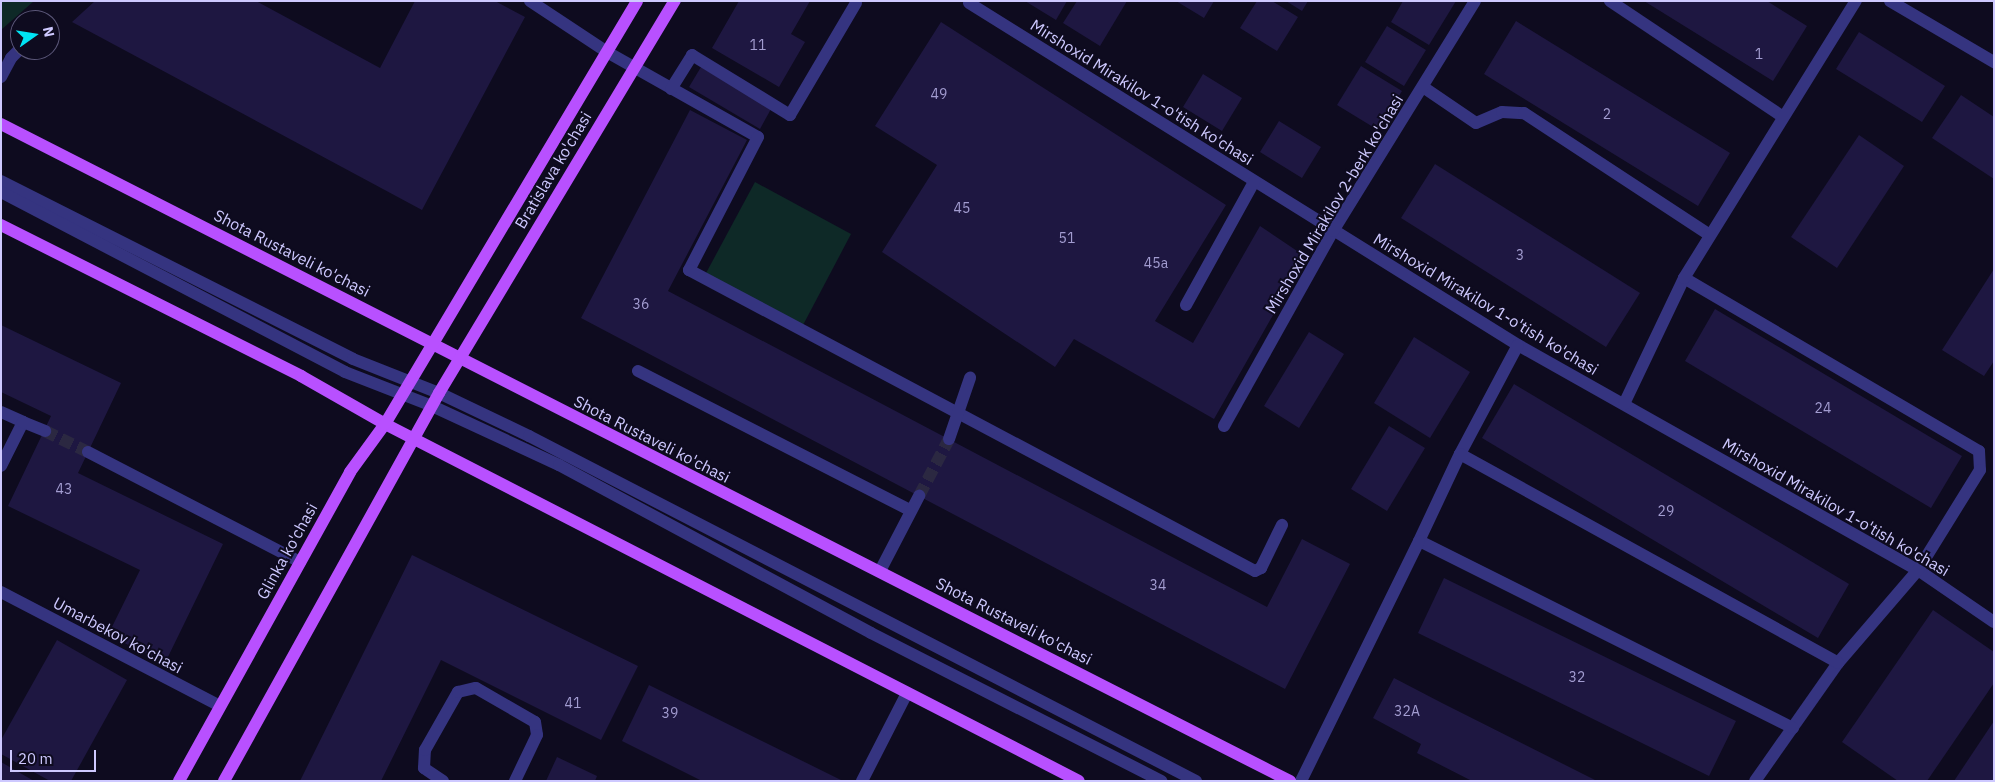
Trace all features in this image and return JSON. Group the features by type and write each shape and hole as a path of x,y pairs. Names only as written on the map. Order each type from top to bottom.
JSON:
{"main road":[{"name":"Bratislava ko'chasi","path":"434,343 637,1"},
{"name":"Bratislava ko'chasi","path":"462,357 674,1"},
{"name":"Shota Rustaveli ko'chasi","path":"1,124 462,357 527,394 880,571 1290,781"},
{"path":"1,225 301,376 386,424 1079,781"},
{"name":"Glinka ko'chasi","path":"179,781 350,472 386,424 434,343"},
{"path":"224,781 439,393 462,357"}],"street":[{"path":"530,1 607,52 635,66 671,89 758,137 689,270 959,411 1255,571 1261,568 1282,525"},
{"name":"Mirshoxid Mirakilov 2-berk ko'chasi","path":"1224,426 1333,231 1475,1"},
{"path":"1610,1 1783,117"},
{"path":"1624,404 1684,278 1856,1"},
{"path":"1891,1 1994,62"},
{"path":"671,89 692,55 790,115 856,3"},
{"name":"Mirshoxid Mirakilov 1-o'tish ko'chasi","path":"969,3 1518,345 1918,570 1994,622"},
{"path":"1,77 10,60"},
{"path":"1423,87 1476,122 1502,112 1524,113 1710,235"},
{"path":"1,181 353,359 439,393 529,436 1196,781"},
{"path":"1186,304 1254,182"},
{"path":"1,192 345,372 432,406 559,465 872,633 1161,781"},
{"path":"1684,278 1979,451 1980,470 1918,570 1838,663 1755,781"},
{"path":"1302,781 1460,454 1518,345"},
{"path":"638,371 910,510"},
{"path":"949,439 970,378"},
{"path":"1,412 44,431"},
{"path":"1,466 23,422"},
{"path":"88,452 300,562"},
{"path":"1460,454 1838,663"},
{"path":"880,571 910,510 919,496"},
{"path":"1419,541 1793,728"},
{"name":"Umarbekov ko'chasi","path":"1,592 220,706"},
{"path":"443,781 424,768 425,750 458,692 476,688 536,722 537,735 515,781"},
{"path":"862,781 907,693"}],"green space":[{"path":"1,1 34,1 24,10 10,10 10,22 1,30"},
{"path":"755,182 851,234 802,327 705,275"}],"building":[{"path":"95,1 256,1 380,68 415,1 495,1 525,17 422,210 72,22"},
{"path":"739,1 810,1 791,34 805,42 779,87 712,48"},
{"path":"1025,1 1067,1 1056,20"},
{"path":"1077,1 1127,1 1100,46 1063,23"},
{"path":"1176,1 1214,1 1204,18"},
{"path":"1257,1 1272,1 1298,17 1277,51 1240,28"},
{"path":"1286,1 1308,1 1302,11"},
{"path":"1403,1 1456,1 1429,45 1391,22"},
{"path":"1644,1 1767,1 1807,26 1773,81"},
{"path":"1516,21 1730,153 1698,206 1484,74"},
{"path":"941,22 1226,205 1155,321 1193,343 1260,226 1306,257 1214,419 1074,339 1055,367 882,252 937,165 875,126"},
{"path":"1387,26 1426,50 1404,86 1365,62"},
{"path":"1859,32 1945,86 1922,122 1836,69"},
{"path":"1361,66 1402,91 1378,130 1337,105"},
{"path":"701,67 771,109 760,129 689,87"},
{"path":"1203,74 1242,98 1222,131 1183,107"},
{"path":"1961,95 1994,117 1994,179 1932,138"},
{"path":"690,110 747,140 668,291 1267,607 1302,539 1350,564 1285,689 581,318"},
{"path":"1279,121 1321,147 1302,178 1260,152"},
{"path":"1859,135 1904,166 1837,268 1791,237"},
{"path":"1435,164 1640,293 1606,347 1401,218"},
{"path":"1994,269 1994,361 1984,376 1942,350"},
{"path":"1715,309 1962,456 1931,508 1685,361"},
{"path":"1,325 121,383 78,473 223,544 165,663 108,635 140,570 8,506 51,416 1,392"},
{"path":"1309,332 1344,354 1299,428 1264,406"},
{"path":"1414,337 1470,372 1430,438 1374,403"},
{"path":"1514,384 1849,584 1818,638 1482,438"},
{"path":"1389,426 1425,448 1387,511 1351,489"},
{"path":"412,555 638,666 601,740 441,660 381,781 300,781"},
{"path":"1444,578 1736,721 1709,776 1418,633"},
{"path":"1933,610 1994,652 1994,683 1927,781 1898,781 1842,742"},
{"path":"57,640 127,680 71,781 50,781 1,754 1,740"},
{"path":"1394,678 1597,781 1472,781 1417,753 1421,744 1373,718"},
{"path":"649,685 843,781 702,781 622,741"},
{"path":"1994,721 1994,781 1954,781"},
{"path":"557,757 597,776 595,781 546,781"},
{"path":"1,762 34,781 1,781"}],"tunnel":[{"path":"45,431 88,452"},
{"path":"919,496 949,439"}]}
